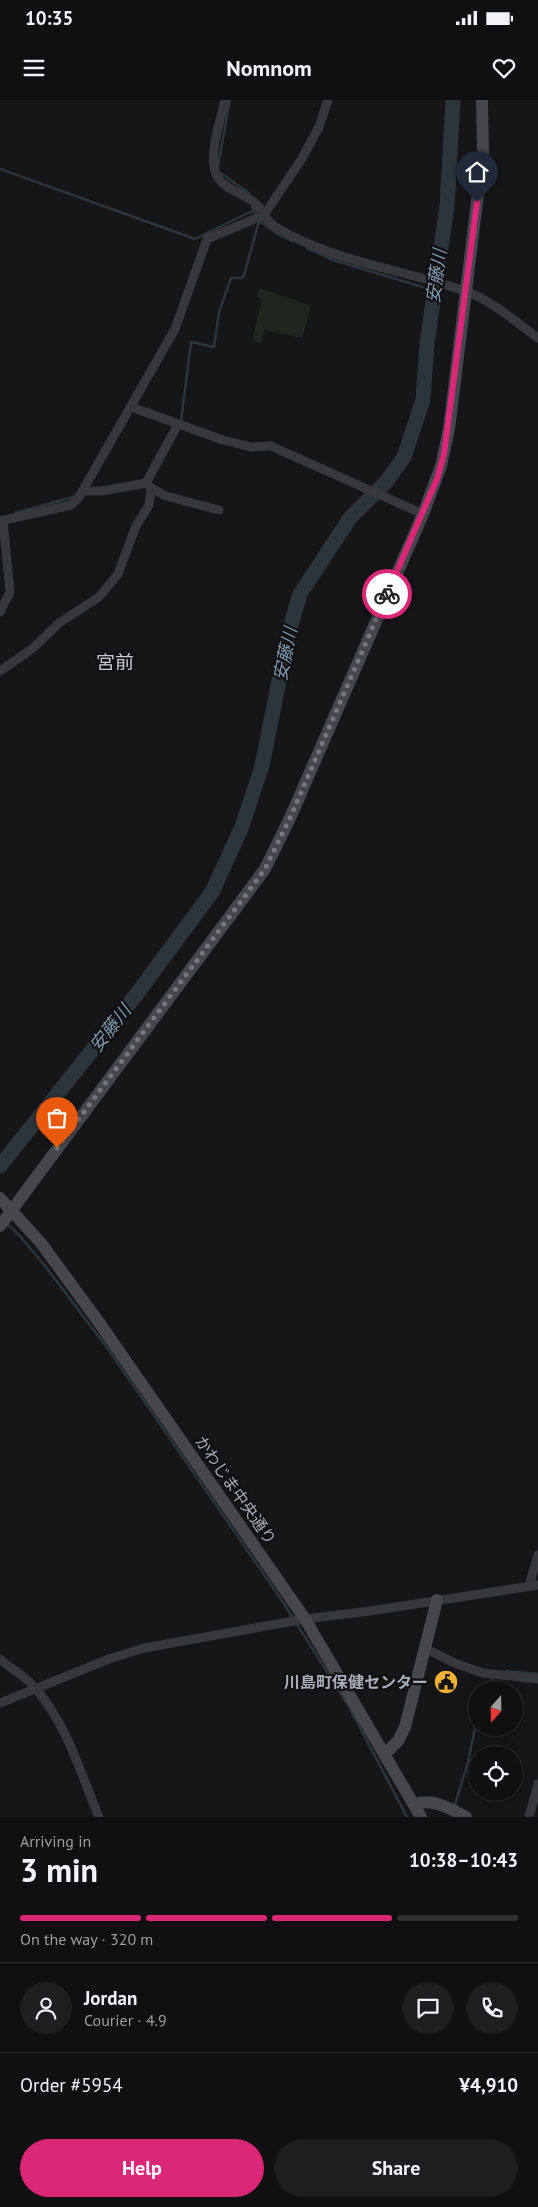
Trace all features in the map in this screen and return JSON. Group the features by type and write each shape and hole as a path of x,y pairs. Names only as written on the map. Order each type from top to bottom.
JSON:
{"street":[{"path":"225,100 215,149 215,172 225,185 237,190 256,204 274,226 321,249 466,291 504,313 538,338"},
{"path":"0,612 10,592 2,520 71,504 83,491 175,329 207,239 264,215 301,160 319,127 328,100"},
{"path":"0,1226 11,1208 265,869 290,818 423,514 437,479 446,446 483,153 482,100"},
{"path":"131,407 251,447 271,446 423,514"},
{"path":"0,671 32,649 60,623 99,597 118,574 136,526 149,505 148,485 178,424"},
{"path":"83,491 102,491 148,485 166,496 219,510"},
{"name":"かわじま中央通り","path":"0,1198 41,1243 98,1321 305,1618 421,1817"},
{"path":"0,1702 108,1659 144,1648 305,1618 533,1585 538,1555"},
{"path":"385,1754 398,1742 405,1728 437,1600"},
{"path":"424,1648 457,1664 483,1673 538,1679"},
{"path":"0,1659 36,1688 58,1722 75,1755 99,1817"},
{"path":"529,1817 538,1784"},
{"path":"414,1804 425,1801 438,1804 466,1817"}],"shaded area":[{"path":"259,288 311,306 302,338 265,330 261,343 252,341 262,299 257,297"}],"waterway":[{"path":"218,166 230,100"},
{"name":"安藤川","path":"0,1166 136,995 212,892 241,829 262,766 289,631 300,594 350,518 387,481 404,457 423,400 427,343 447,206 453,100"},
{"path":"0,169 195,239 252,211"},
{"path":"219,172 249,193 249,195"},
{"path":"251,203 256,217"},
{"path":"259,221 278,234 293,241"},
{"path":"181,421 191,342 214,347 219,312 231,278 242,278 244,275 259,221"},
{"path":"307,248 333,260 436,291"},
{"path":"15,513 77,496"},
{"path":"7,1224 46,1267 108,1349 281,1599 348,1705 407,1817"},
{"path":"506,1671 538,1674"},
{"path":"491,1681 493,1677"},
{"path":"454,1808 468,1762 473,1736"}],"way so far":[{"path":"57,1148 265,869 290,818 387,594"}],"place":[{"name":"川島町保健センター","path":"446,1682"}],"district":[{"name":"宮前","path":"115,662"}],"route":[{"path":"387,594 423,514 437,479 444,454 449,429 477,202"}]}
